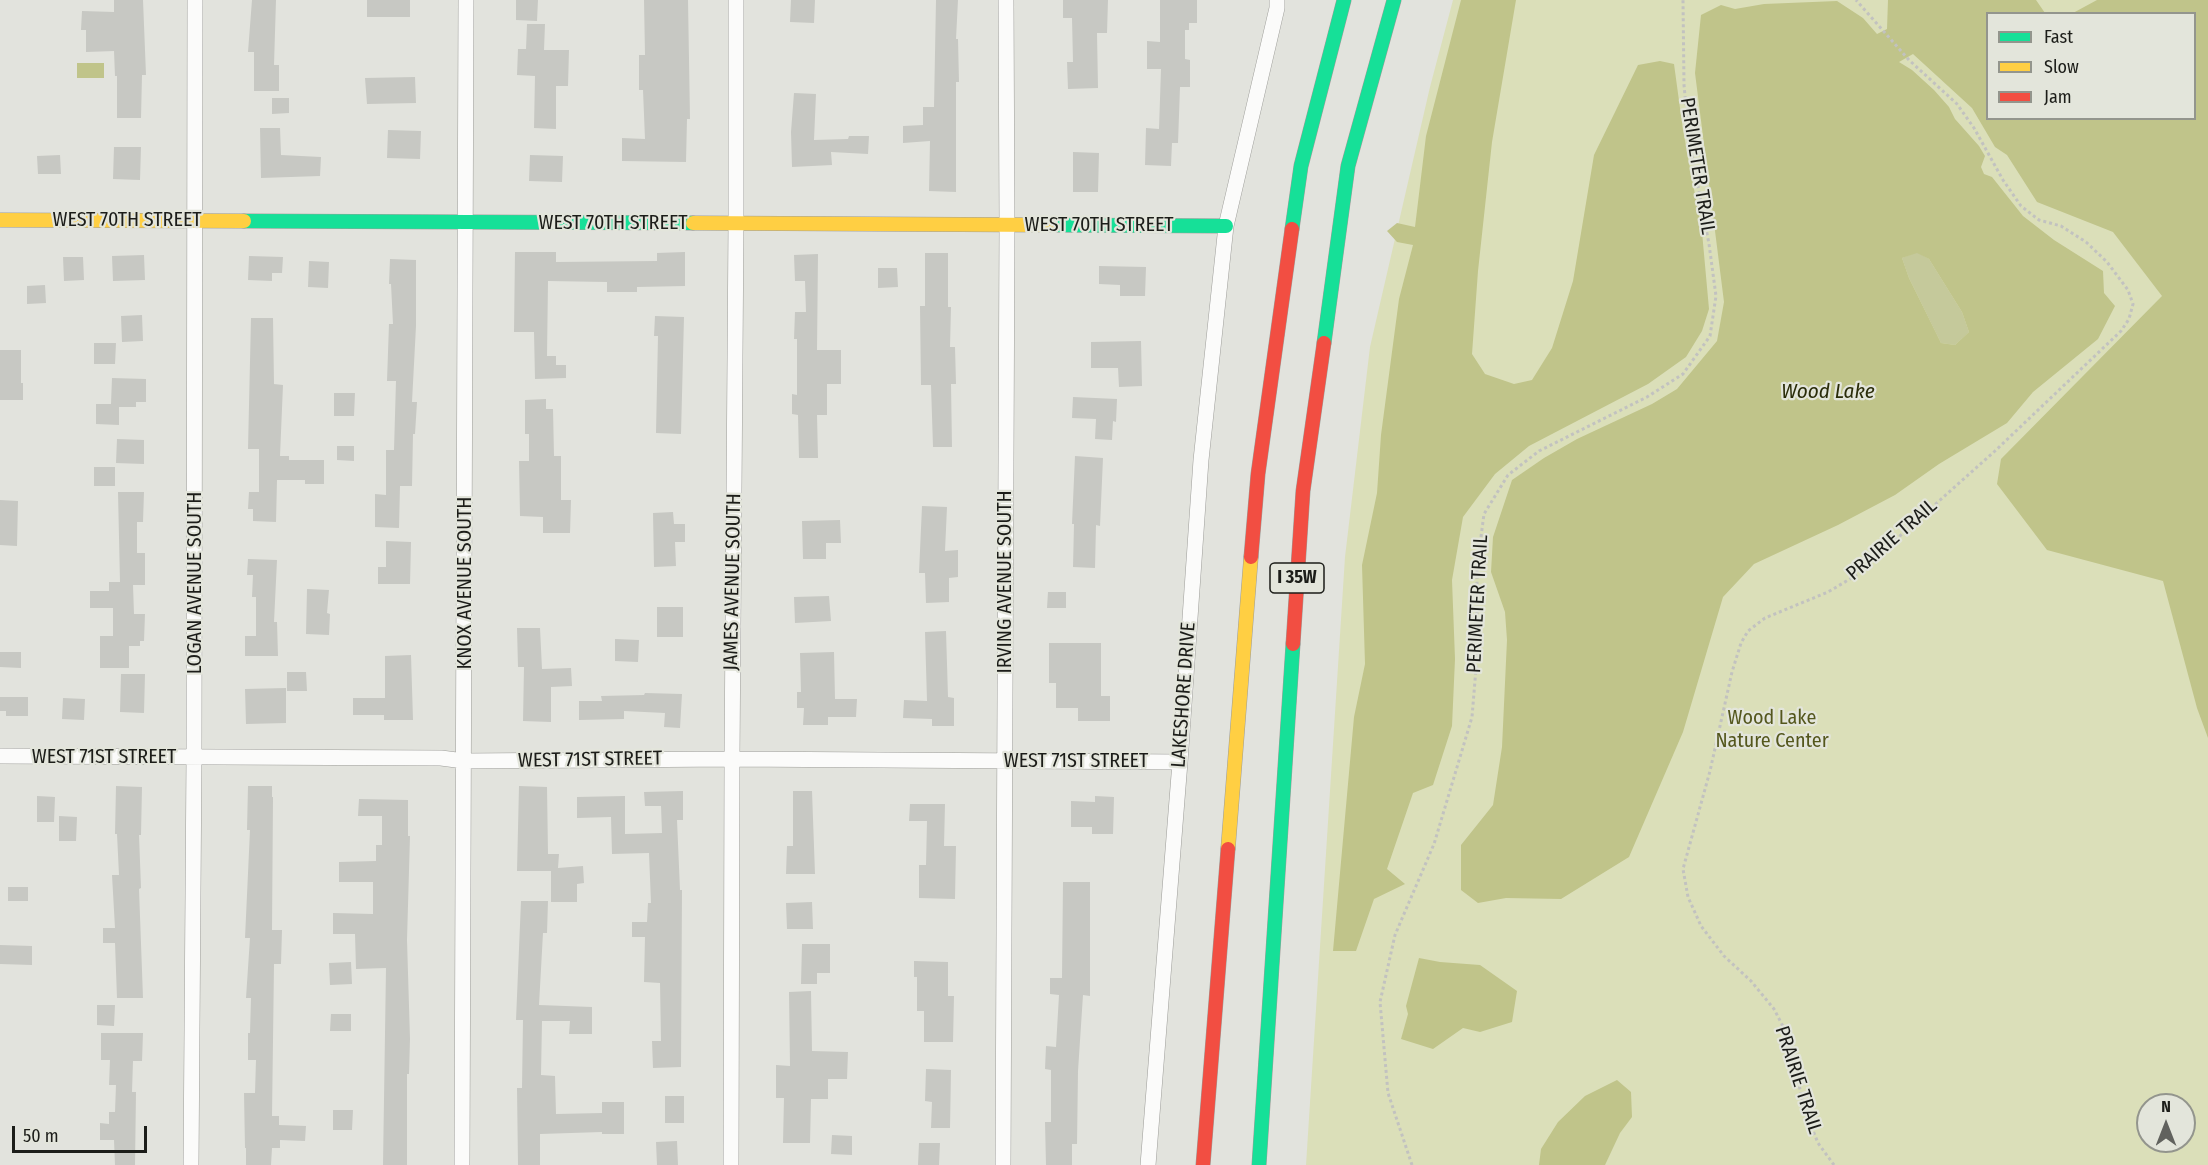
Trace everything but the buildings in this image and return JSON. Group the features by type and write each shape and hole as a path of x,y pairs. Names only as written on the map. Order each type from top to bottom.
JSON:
{"main road":[{"name":"I 35W","path":"1203,1165 1258,474 1301,166 1344,0"},
{"name":"I 35W","path":"1259,1165 1303,491 1348,166 1394,0"},
{"name":"WEST 70TH STREET","path":"0,220 1226,226"}],"street":[{"name":"LOGAN AVENUE SOUTH","path":"191,1165 195,0"},
{"name":"KNOX AVENUE SOUTH","path":"462,1165 466,0"},
{"name":"JAMES AVENUE SOUTH","path":"731,1165 736,0"},
{"name":"IRVING AVENUE SOUTH","path":"1003,1165 1006,0"},
{"name":"LAKESHORE DRIVE","path":"1148,1165 1201,460 1226,226 1277,8 1276,0"},
{"name":"WEST 71ST STREET","path":"0,756 441,758 464,761 732,759 1180,762"}],"path":[{"name":"PERIMETER TRAIL","path":"1412,1165 1388,1093 1380,1002 1395,935 1434,844 1472,717 1477,656 1477,567 1484,514 1508,475 1539,451 1647,397 1683,374 1710,336 1716,296 1709,244 1689,139 1684,85 1683,0"},
{"name":"PRAIRIE TRAIL","path":"1834,1165 1818,1143 1804,1108 1789,1038 1774,1009 1724,956 1707,934 1688,897 1683,869 1710,771 1741,642 1748,631 1765,618 1828,592 1855,576 1995,451 2121,331 2129,319 2133,304 2128,290 2107,262 2086,242 2061,226 2038,220 2021,206 1957,104 1909,60 1856,0"}],"green space":[{"name":"Wood Lake Nature Center","path":"1453,0 2208,0 2208,1165 1306,1165 1345,557 1370,347 1430,87"}],"shaded area":[{"path":"1917,252 1929,259 1962,312 1969,332 1955,345 1941,343 1909,278 1902,258"}],"water":[{"path":"1461,0 1516,0 1492,142 1478,271 1472,354 1485,374 1514,384 1532,380 1552,348 1573,281 1594,155 1638,65 1660,61 1674,64 1683,130 1702,232 1709,309 1702,331 1686,357 1648,384 1529,446 1495,474 1463,517 1452,580 1455,659 1452,726 1433,785 1413,793 1387,869 1405,884 1374,899 1356,951 1333,951 1354,717 1365,664 1362,565 1377,493 1381,435 1399,299 1413,245 1397,242 1387,231 1397,223 1415,227 1426,136"},
{"name":"Wood Lake","path":"1888,0 2036,0 2044,12 1986,12 1986,120 2196,120 2196,12 2075,12 2097,0 2208,0 2208,738 2197,708 2163,581 2047,550 1997,484 2001,459 2162,296 2113,232 2037,202 2007,155 1995,147 1972,108 1913,54 1899,62 1912,70 1934,90 1979,146 1985,156 1981,167 1984,174 1992,177 2023,216 2054,240 2103,271 2104,293 2115,306 2098,339 2033,392 2007,423 1939,464 1895,495 1838,525 1754,564 1723,597 1683,732 1629,857 1561,899 1506,898 1478,903 1461,890 1461,845 1493,805 1502,747 1507,640 1505,612 1491,572 1493,537 1512,480 1577,439 1652,404 1677,389 1717,341 1724,302 1695,73 1701,15 1721,5 1735,9 1764,4 1837,1 1863,18 1877,34 1887,29","holes":["1917,253 1929,259 1962,312 1969,332 1955,345 1941,343 1909,278 1902,258"]},
{"path":"77,63 104,63 104,78 77,78"},
{"path":"1419,958 1480,965 1517,991 1512,1022 1480,1032 1463,1028 1433,1049 1401,1039 1408,1014 1406,1006"},
{"path":"1617,1080 1631,1092 1632,1117 1620,1133 1605,1165 1539,1165 1541,1149 1558,1122 1585,1096"}],"traffic: fast":[{"path":"1292,229 1301,166 1344,0"},
{"path":"1324,343 1348,166 1394,0"},
{"path":"244,221 693,223"},
{"path":"1049,225 1226,226"},
{"path":"1259,1165 1293,644"}],"traffic: slow":[{"path":"0,220 244,221"},
{"path":"693,223 1049,225"},
{"path":"1228,849 1251,557"}],"traffic: jam":[{"path":"1251,557 1258,474 1292,229"},
{"path":"1293,644 1303,491 1324,343"},
{"path":"1203,1165 1228,849"}]}
